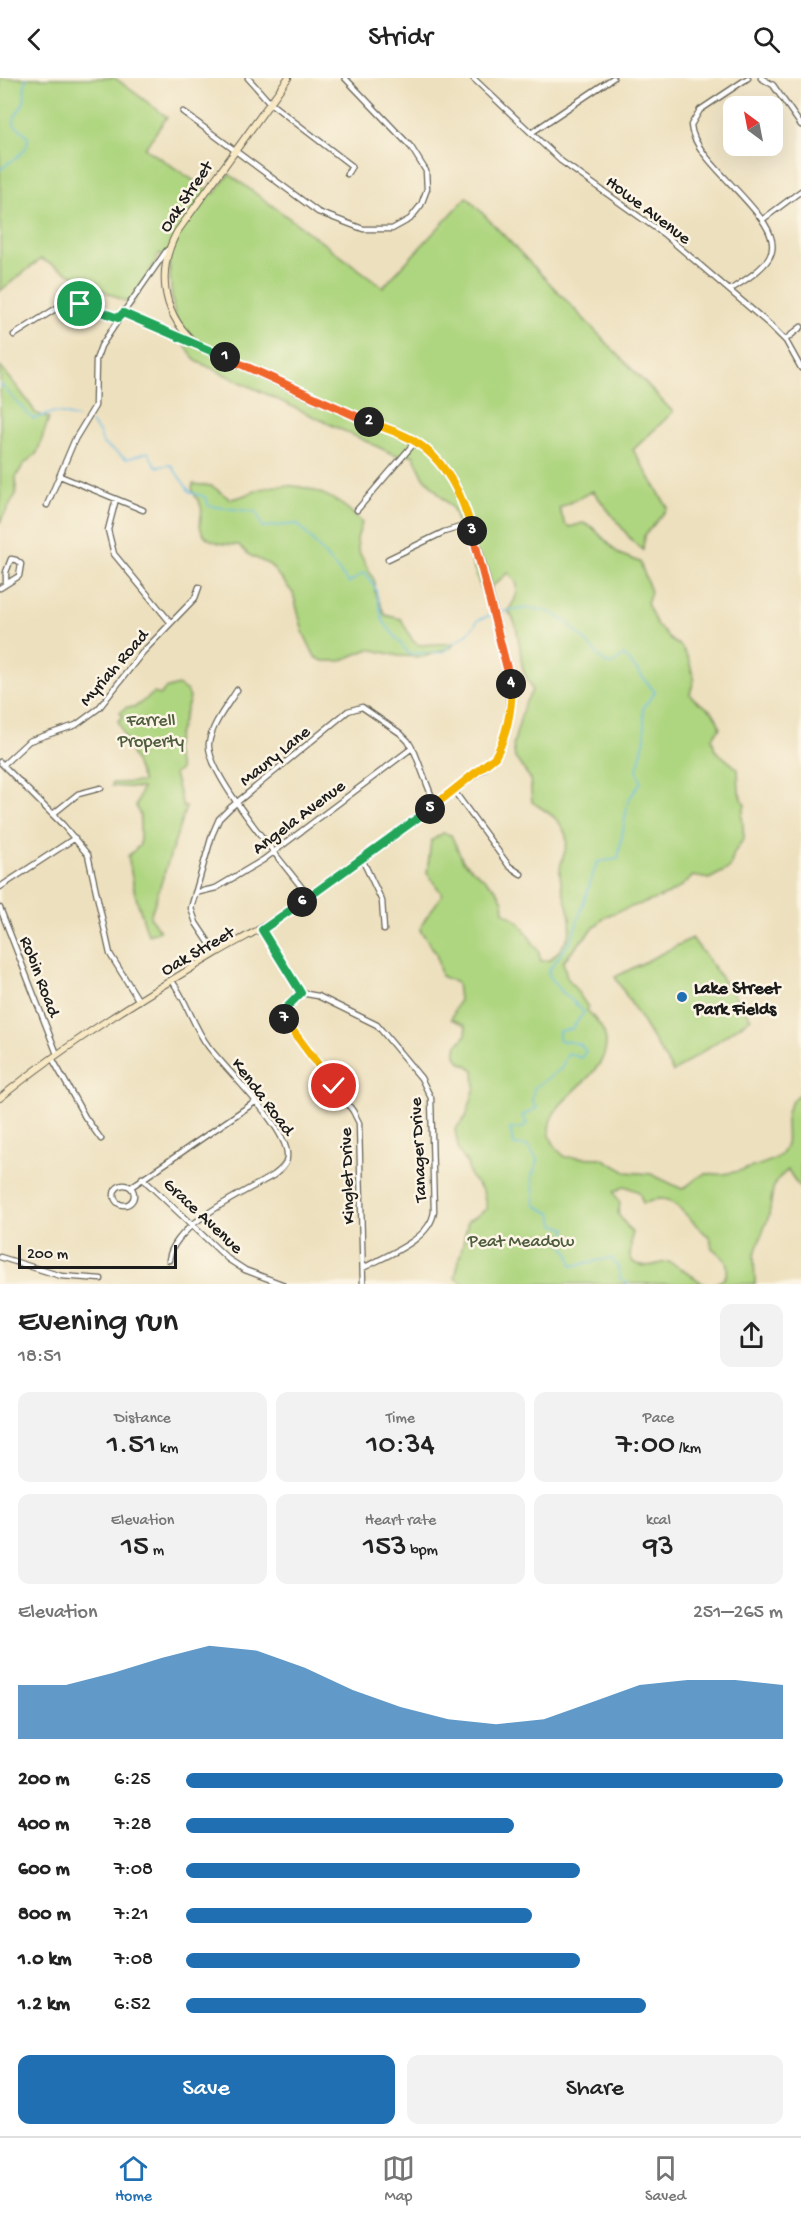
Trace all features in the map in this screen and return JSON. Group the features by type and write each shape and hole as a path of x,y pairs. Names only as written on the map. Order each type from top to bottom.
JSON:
{"street":[{"path":"248,78 270,103 352,166 346,174"},
{"name":"Oak Street","path":"0,1098 55,1056 140,1001 216,953 262,930 436,805 494,758 500,748 507,722 511,689 470,524 452,479 434,457 416,441 295,391 193,342 177,323 165,292 164,265 168,249 235,150 288,78"},
{"path":"183,112 325,215 373,230 392,230 405,223 417,211 425,196 427,181 424,166 406,141 345,78"},
{"name":"Howe Avenue","path":"473,78 566,165 665,235 730,290 785,339 801,368"},
{"path":"531,133 613,78"},
{"path":"730,290 764,264 770,256 772,236 762,220 697,145 691,128 693,118 700,110 748,78"},
{"path":"761,78 773,85 801,125"},
{"path":"762,220 801,191"},
{"path":"47,506 75,439 93,410 97,393 97,355 118,318 168,249"},
{"path":"14,335 68,302 118,318"},
{"path":"123,313 193,342"},
{"path":"785,339 801,327"},
{"path":"357,510 416,441"},
{"path":"60,476 142,510"},
{"path":"116,499 108,529 114,554 171,623"},
{"path":"388,559 444,532 470,524"},
{"path":"0,588 19,576 21,564 16,560 11,559 8,564 6,584"},
{"name":"Myriah Road","path":"2,764 29,741 76,724 99,708 142,653 195,598 199,587"},
{"path":"237,690 214,726 209,746 214,769 309,897"},
{"name":"Maury Lane","path":"216,953 193,918 191,908 217,822 238,802 355,707 363,707 400,733 412,748 436,805"},
{"name":"Angela Avenue","path":"195,893 216,888 275,852 412,748"},
{"path":"2,764 75,838 90,861 110,954 140,1001"},
{"path":"53,814 78,794 101,788"},
{"path":"454,791 509,866 521,874"},
{"path":"0,887 75,838"},
{"path":"362,859 382,901 384,930"},
{"name":"Robin Road","path":"0,908 55,1056"},
{"path":"262,930 301,993"},
{"name":"Kenda Road","path":"172,981 189,1008 206,1043 284,1140 287,1153 285,1164 274,1175 192,1225"},
{"name":"Tanager Drive","path":"301,993 318,996 377,1024 412,1066 431,1095 434,1211 431,1223 412,1240 363,1268"},
{"name":"Kinglet Drive","path":"301,993 284,1009 282,1016 353,1111 358,1123 363,1284"},
{"path":"55,1056 85,1118 101,1139"},
{"path":"131,1187 255,1102"},
{"name":"Grace Avenue","path":"142,1178 228,1259 245,1270 281,1284"},
{"path":"122,1185 131,1187 134,1192 132,1201 123,1205 118,1202 115,1197 116,1189 122,1185"},
{"path":"169,1260 170,1249 192,1225"},
{"path":"0,1257 60,1276 101,1279"}],"green space":[{"name":"Peat Meadow","path":"0,78 115,78 167,117 145,148 214,194 229,174 383,287 467,197 673,412 633,450 668,508 644,536 643,550 633,542 593,491 559,508 565,524 570,527 583,523 592,527 619,554 640,562 651,592 647,603 657,625 673,642 681,646 689,660 694,680 690,694 710,710 717,720 720,728 712,738 715,750 738,769 739,792 745,805 742,815 744,838 734,853 730,868 709,879 693,876 664,896 609,915 592,929 563,962 567,977 588,1007 587,1010 604,1032 604,1053 596,1069 557,1110 550,1124 551,1139 565,1157 602,1158 626,1172 651,1174 682,1189 705,1174 737,1171 762,1164 780,1155 785,1148 788,1109 792,1101 801,1093 801,1190 788,1170 778,1179 773,1189 769,1215 754,1256 755,1284 714,1284 724,1279 727,1274 727,1265 726,1261 712,1248 710,1237 674,1204 659,1199 643,1203 639,1192 625,1186 614,1192 620,1204 618,1214 632,1233 630,1257 634,1263 648,1266 670,1262 704,1284 464,1284 455,1278 468,1221 487,1209 483,1191 470,1176 467,1163 459,1152 455,1129 466,1117 475,1087 474,1070 460,1061 456,1055 457,1045 466,1032 465,1025 451,1019 459,1000 457,983 441,976 436,953 420,930 442,894 427,873 431,841 443,833 451,835 463,861 496,889 503,901 504,912 519,922 538,950 541,961 550,960 561,948 568,937 570,928 570,918 560,874 567,843 565,833 555,819 532,802 530,778 515,758 513,745 524,705 532,691 523,669 515,623 508,611 516,597 516,582 508,573 483,594 453,509 423,476 413,455 395,455 196,361 188,350 177,325 172,299 169,259 160,253 132,305 41,259 0,291"},
{"path":"0,367 35,413 49,418 37,453 23,465 16,477 16,494 0,522"},
{"path":"193,484 212,486 230,499 261,489 289,486 316,491 341,504 362,523 357,539 358,550 375,582 375,592 385,615 401,619 413,641 419,645 454,643 452,647 423,657 399,656 369,649 340,661 323,661 315,657 303,632 293,593 270,565 249,555 239,545 215,542 205,536 200,525 202,508 193,493"},
{"name":"Farrell Property","path":"178,685 187,691 190,698 174,748 180,770 174,774 183,807 186,807 150,917 160,931 148,935 135,894 128,856 140,845 140,816 136,806 142,788 112,786 112,783 143,782 118,721 123,717 120,712 127,707 135,707 154,693 160,695 165,689"},
{"name":"Lake Street Park Fields","path":"692,938 751,1018 673,1072 615,977"}],"waterway":[{"path":"0,170 19,156 28,142 28,136 14,124 16,115 24,102 27,78"},
{"path":"0,384 33,419 55,412 78,418"},
{"path":"91,423 99,432 103,444 127,459 148,452 156,467 171,465 190,492 205,497 209,506 257,512 262,527 298,524 349,583 365,572 375,587 383,621 409,654 443,652 466,634 478,620 491,615"},
{"path":"496,614 515,609 532,608 559,617 582,637 605,663 613,664 624,655 655,692 643,708 645,738 637,770 641,782 628,801 618,859 597,862 572,938 548,972 559,988 584,1012 572,1029 559,1031 559,1040 580,1044 586,1051 581,1058 568,1053 561,1069 534,1088 532,1100 537,1108 522,1116 527,1123 523,1128 510,1129 514,1145 528,1146 538,1161 532,1176 535,1205 552,1214 554,1224 567,1229 561,1243 569,1253 572,1266 611,1258 619,1269 620,1278 629,1284"}],"place":[{"name":"Lake Street Park Fields","path":"682,997"}],"route":[{"path":"80,304 118,318 123,313 193,342 295,391 416,441 434,457 452,479 460,494 470,524 509,674 510,703 500,748 485,767 436,805 262,930 301,993 281,1014 289,1028 334,1086"}]}
